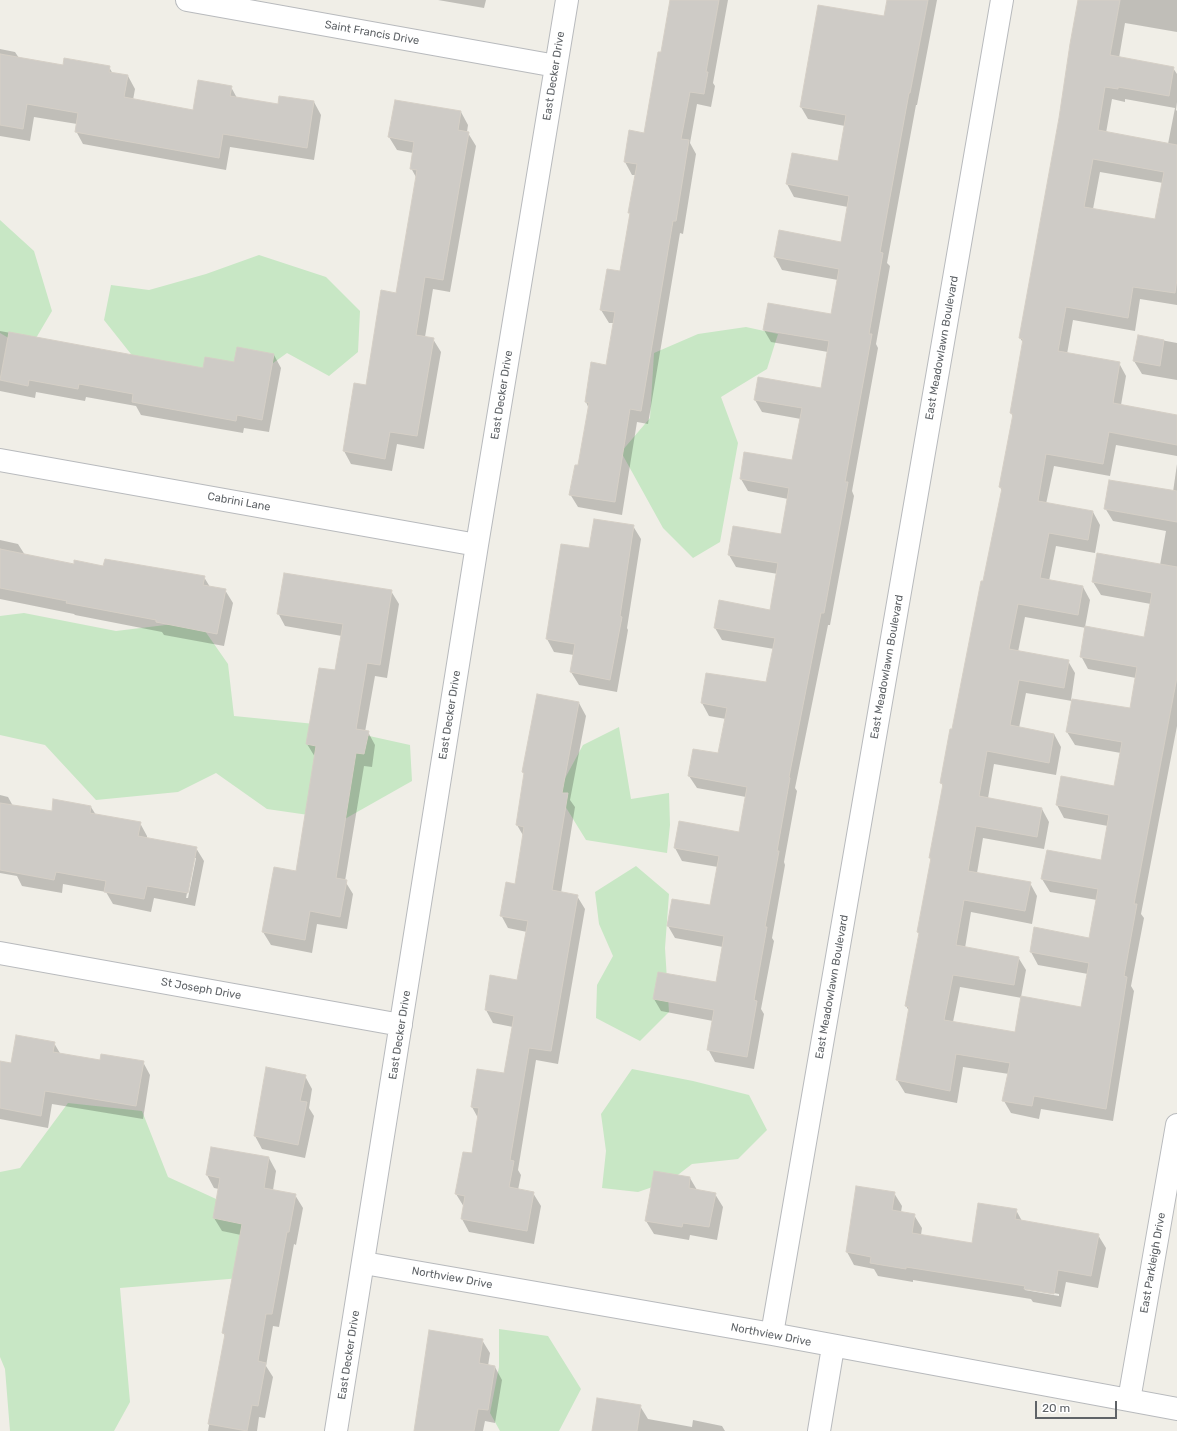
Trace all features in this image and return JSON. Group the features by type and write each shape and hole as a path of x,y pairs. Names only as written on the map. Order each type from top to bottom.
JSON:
{"street":[{"name":"Saint Francis Drive","path":"187,0 556,66"},
{"name":"East Decker Drive","path":"336,1431 477,545 567,0"},
{"name":"East Meadowlawn Boulevard","path":"772,1334 1002,0"},
{"name":"Cabrini Lane","path":"0,460 477,545"},
{"name":"St Joseph Drive","path":"0,953 401,1025"},
{"name":"East Parkleigh Drive","path":"1129,1400 1177,1125"},
{"name":"Northview Drive","path":"364,1262 772,1334 833,1347 1177,1409"},
{"path":"819,1431 833,1347"}],"green space":[{"path":"0,220 34,251 52,311 29,350 0,333"},
{"path":"259,255 326,277 360,311 358,352 329,376 287,353 247,382 142,368 104,320 111,285 149,290 206,274"},
{"path":"746,327 778,334 767,369 721,397 738,443 720,542 693,558 663,528 621,452 650,418 654,353 698,334"},
{"path":"24,613 116,631 198,621 228,664 234,716 315,724 410,745 412,781 343,820 267,809 216,773 178,792 96,800 45,745 0,735 0,616"},
{"path":"619,727 631,799 669,793 670,825 667,853 586,840 557,793 583,745"},
{"path":"636,866 669,894 665,948 669,1012 640,1041 596,1018 597,985 613,956 599,924 595,892"},
{"path":"632,1069 693,1081 749,1095 767,1130 738,1159 692,1164 670,1181 638,1192 602,1188 606,1151 601,1114"},
{"path":"68,1103 142,1111 168,1177 273,1225 253,1277 120,1288 130,1402 114,1431 10,1431 5,1369 0,1357 0,1172 20,1168"},
{"path":"499,1329 548,1336 581,1389 559,1431 500,1431 490,1413 499,1367"}],"building":[{"path":"670,0 719,0 706,72 708,72 704,94 690,92 681,139 689,140 676,221 673,221 641,411 630,409 615,502 569,495 575,465 578,465 589,403 585,402 591,362 606,365 615,312 600,310 607,269 620,271 630,213 628,213 637,164 624,162 629,130 644,133 658,52 661,52"},
{"path":"887,0 928,0 909,93 880,252 883,253 869,334 872,334 845,482 848,482 824,613 821,613 789,777 777,851 779,851 765,927 767,927 754,1000 757,1001 747,1057 707,1050 714,1010 653,999 658,972 716,982 724,936 667,926 672,899 710,905 719,856 674,848 679,821 739,832 747,787 688,776 693,749 718,753 727,708 701,703 706,673 766,682 775,638 714,628 719,600 770,610 778,563 728,555 733,526 781,534 789,488 740,479 744,452 792,460 802,408 754,400 758,377 821,388 829,341 763,330 768,303 831,314 839,269 774,257 779,230 841,242 849,196 786,184 792,153 838,161 846,115 800,107 818,5 884,16"},
{"path":"1078,0 1120,0 1110,55 1174,67 1169,96 1118,87 1118,89 1105,87 1098,130 1177,145 1177,279 1175,293 1133,287 1128,318 1066,307 1058,351 1120,362 1113,403 1177,415 1177,445 1109,432 1103,464 1046,454 1038,501 1093,511 1088,540 1049,533 1040,578 1083,586 1078,615 1018,604 1009,649 1069,660 1064,688 1019,680 1010,725 1054,734 1049,763 987,751 979,796 1042,808 1037,837 976,826 968,871 1031,882 1025,911 964,900 956,945 1019,957 1014,985 953,975 944,1020 1015,1032 1021,996 1081,1007 1089,963 1030,952 1034,927 1089,938 1098,889 1041,879 1047,850 1101,860 1109,815 1056,805 1061,776 1114,786 1122,742 1066,732 1072,699 1130,708 1137,667 1080,657 1085,626 1144,637 1152,593 1092,582 1097,553 1177,567 1177,677 1134,904 1137,904 1124,976 1127,977 1106,1109 1034,1096 1032,1106 1002,1101 1010,1063 956,1054 950,1091 896,1080 909,1007 905,1006 919,933 917,932 943,784 940,783 981,581 983,581 1002,488 999,487 1013,414 1010,413 1023,339 1019,338 1059,118","holes":["1093,159 1164,172 1155,219 1084,207"]},
{"path":"0,54 63,65 64,58 110,66 109,72 128,75 124,97 193,110 198,80 232,86 230,96 278,104 279,96 314,101 307,148 223,134 219,158 75,132 78,113 27,104 23,129 0,125"},
{"path":"395,100 461,111 458,130 469,132 443,280 425,277 416,335 434,338 417,436 390,432 385,459 343,451 354,383 366,385 381,290 396,293 417,170 410,169 414,142 388,137"},
{"path":"9,332 203,368 205,357 234,362 237,347 274,354 262,420 237,415 236,421 132,402 133,394 79,384 78,389 29,380 28,386 0,380"},
{"path":"1138,335 1164,340 1160,366 1133,361"},
{"path":"1109,480 1177,491 1177,522 1104,509"},
{"path":"594,519 634,525 620,616 622,617 610,680 570,672 575,644 546,639 561,544 589,548"},
{"path":"0,549 74,564 74,560 103,566 105,559 205,576 203,585 226,589 217,634 0,588"},
{"path":"284,573 392,590 380,665 367,663 356,729 369,731 364,754 356,753 336,878 347,880 340,917 310,911 305,940 262,932 274,867 296,871 316,746 306,744 319,668 335,670 343,624 277,614"},
{"path":"537,694 579,702 562,793 568,793 552,890 578,895 551,1051 529,1048 510,1160 514,1161 509,1187 534,1192 527,1231 461,1219 465,1196 455,1194 463,1152 472,1153 479,1108 471,1107 477,1069 504,1073 514,1016 485,1010 490,975 517,980 528,921 500,916 506,882 515,884 524,827 516,825 524,773 522,772"},
{"path":"53,799 91,806 90,813 141,822 138,836 197,847 188,893 147,886 144,899 104,892 106,881 56,872 54,880 0,870 0,803 52,811"},
{"path":"16,1035 55,1042 53,1052 100,1060 101,1054 144,1061 136,1106 45,1091 41,1116 0,1108 0,1061 11,1063"},
{"path":"266,1067 306,1075 300,1101 307,1102 298,1145 254,1136"},
{"path":"211,1147 269,1157 264,1188 296,1194 289,1232 287,1232 272,1314 266,1314 258,1361 266,1363 258,1406 252,1405 247,1431 208,1424 225,1334 222,1333 242,1224 213,1218 220,1178 206,1175"},
{"path":"654,1171 690,1177 689,1188 716,1193 709,1227 683,1223 682,1227 645,1221"},
{"path":"856,1186 895,1192 892,1210 915,1214 912,1233 972,1243 978,1203 1017,1209 1015,1219 1099,1234 1091,1276 1058,1270 1054,1294 1024,1289 1025,1286 906,1267 906,1269 870,1263 871,1257 846,1252"},
{"path":"429,1330 483,1339 479,1363 495,1366 488,1410 478,1409 474,1431 414,1431"},
{"path":"597,1398 641,1405 637,1431 592,1431"}]}
